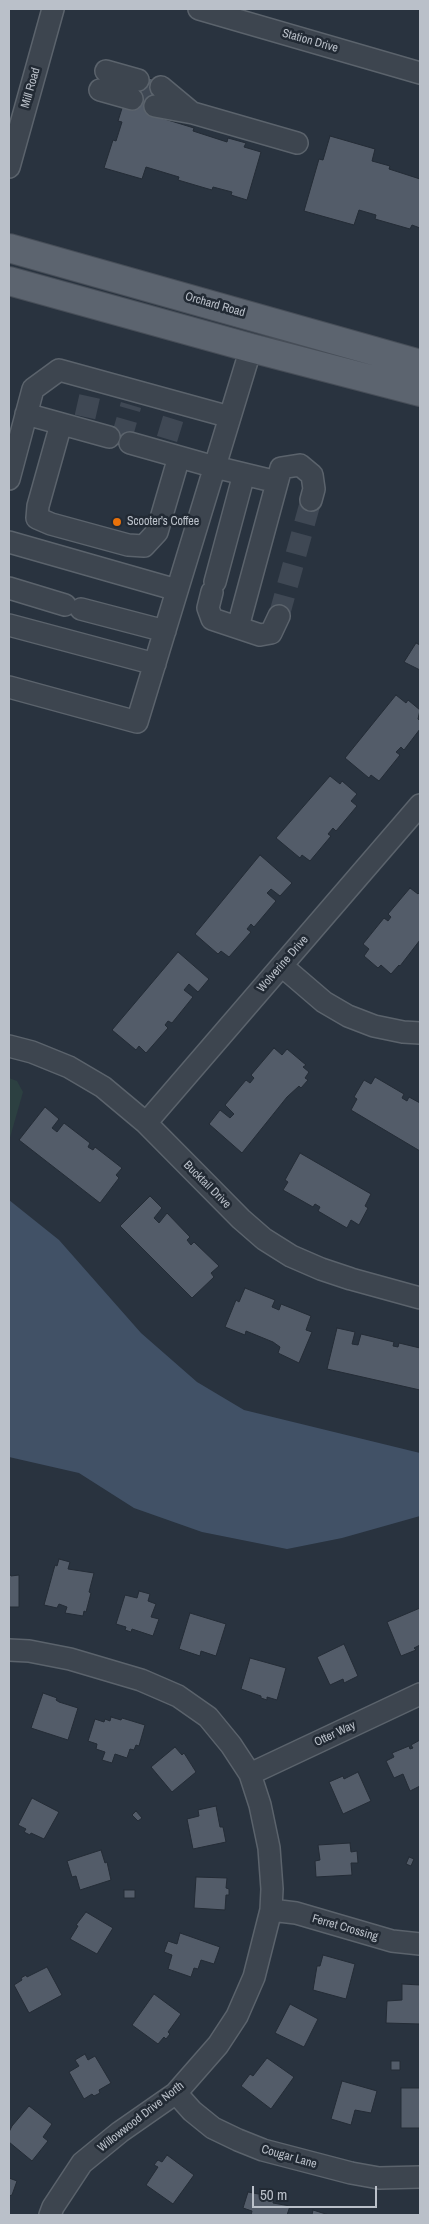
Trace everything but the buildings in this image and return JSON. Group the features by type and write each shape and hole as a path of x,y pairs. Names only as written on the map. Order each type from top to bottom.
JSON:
{"main road":[{"name":"Orchard Road","path":"9,248 420,364"},
{"path":"9,281 251,348 420,392"}],"street":[{"name":"Mill Road","path":"9,167 53,9"},
{"name":"Station Drive","path":"199,9 420,73"},
{"path":"103,81 135,90"},
{"path":"158,97 193,113 297,143"},
{"path":"9,687 137,722 251,348"},
{"path":"9,479 33,389 59,370 92,387 176,410 230,418"},
{"path":"26,414 76,424 109,438"},
{"path":"76,424 37,512 36,518 51,524 128,545 144,546 157,532 170,450"},
{"path":"130,443 170,450 215,468 277,482"},
{"path":"238,627 281,468 300,465 312,475 314,489 311,500"},
{"path":"244,474 208,608 212,620 260,635 271,633 279,616"},
{"path":"9,542 177,590"},
{"path":"9,588 165,631"},
{"path":"9,625 155,664"},
{"name":"Wolverine Drive","path":"146,1123 420,805"},
{"path":"282,966 324,1002 348,1016 374,1026 403,1032 420,1032"},
{"name":"Bucktail Drive","path":"9,1046 32,1052 69,1067 103,1087 146,1123 241,1219 291,1256 321,1269 420,1298"},
{"name":"Willowwood Drive North","path":"9,1650 29,1651 70,1659 141,1680 178,1696 208,1717 232,1744 250,1774 260,1805 269,1848 272,1889 271,1910 254,1977 237,2016 218,2045 176,2093 120,2132 82,2164 53,2207 50,2215"},
{"name":"Otter Way","path":"250,1774 420,1694"},
{"name":"Ferret Crossing","path":"271,1910 296,1913 392,1941 420,1944"},
{"name":"Cougar Lane","path":"176,2093 192,2111 213,2128 263,2150 351,2173 379,2178 420,2177"}],"green space":[{"path":"9,1078 17,1081 23,1092 9,1141"}],"water":[{"path":"9,1200 59,1240 141,1333 197,1382 244,1410 420,1453 420,1516 342,1538 287,1549 202,1532 134,1508 79,1473 9,1457"}],"tunnel":[{"path":"135,90 158,97"},
{"path":"85,417 90,395"},
{"path":"121,440 131,405"},
{"path":"167,439 174,416"},
{"path":"279,616 311,500"}],"place":[{"name":"Scooter's Coffee","path":"117,522"}]}
